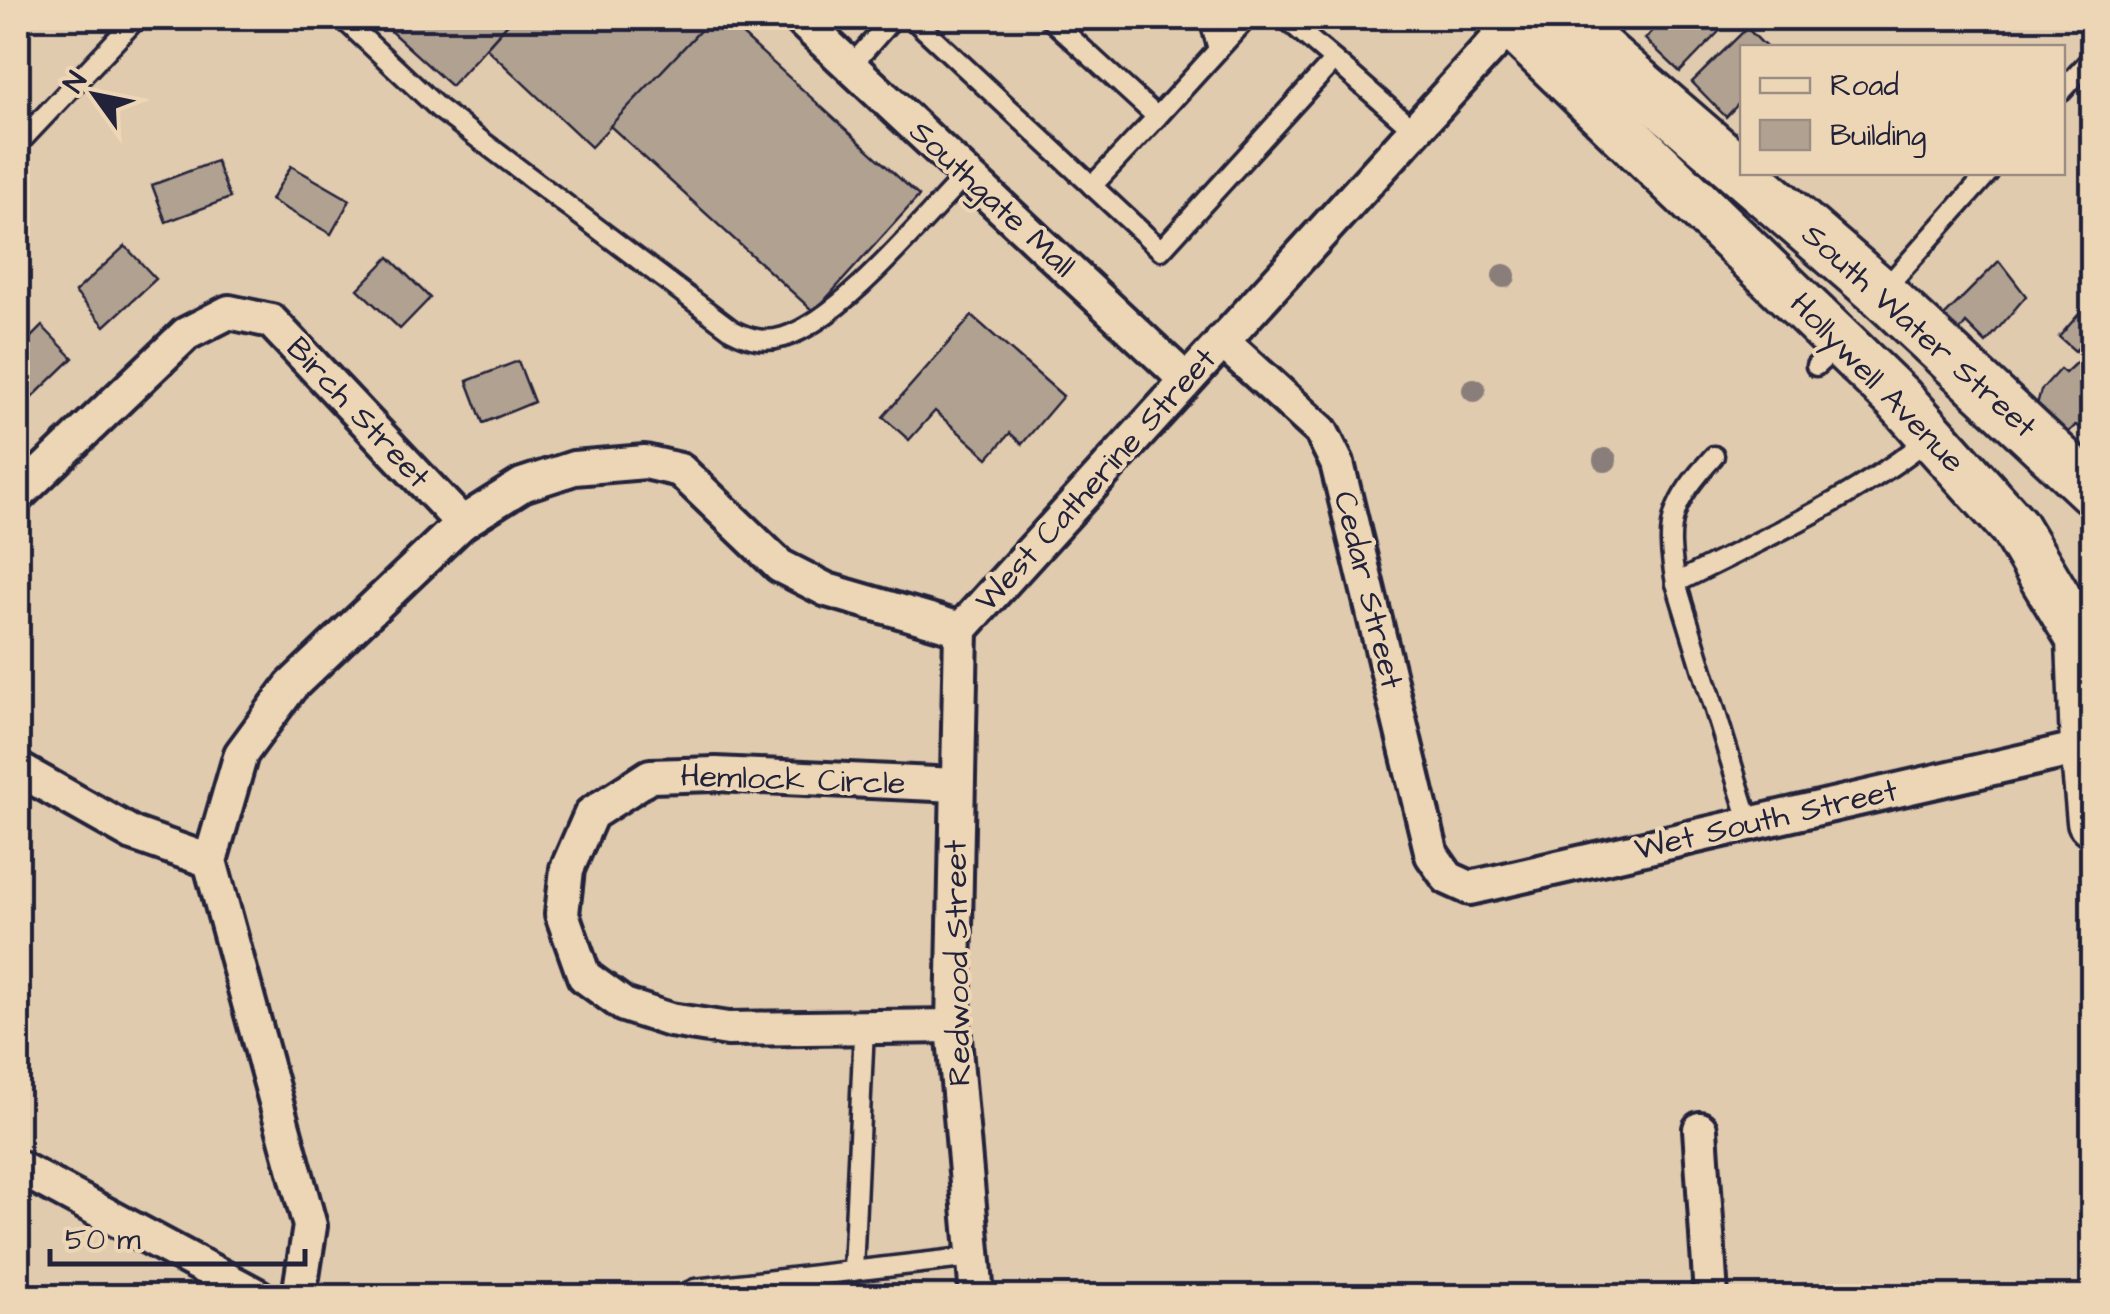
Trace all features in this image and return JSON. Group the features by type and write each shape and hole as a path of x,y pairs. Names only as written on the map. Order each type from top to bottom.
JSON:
{"street":[{"name":"Southgate Mall","path":"799,18 1186,380"},
{"name":"South Water Street","path":"1563,18 1740,171"},
{"name":"West Catherine Street","path":"210,861 240,754 291,686 462,523 522,486 574,468 645,462 680,470 780,566 827,590 961,629 1511,20"},
{"name":"Hollywell Avenue","path":"1511,20 1828,354 1932,436 2014,526 2081,638 2092,821"},
{"name":"South Water Street","path":"1745,175 1881,293 2092,490"},
{"name":"Birch Street","path":"18,495 186,334 228,312 271,321 462,523"},
{"name":"Cedar Street","path":"1222,341 1320,431 1337,463 1432,855 1448,878"},
{"name":"Redwood Street","path":"961,629 953,1026 977,1296"},
{"name":"Wet South Street","path":"1448,878 1470,888 2089,743"},
{"path":"18,769 134,834 210,861 310,1226 298,1296"},
{"name":"Hemlock Circle","path":"953,1026 728,1028 670,1020 624,1005 584,976 562,914 566,869 592,814 650,776 716,774 957,786"},
{"path":"1700,1129 1712,1296"},
{"path":"18,1167 258,1296"}],"lane":[{"path":"18,144 137,18"},
{"path":"342,18 438,108 747,338 764,341 784,337 825,317 966,174"},
{"path":"851,66 894,18"},
{"path":"912,18 1161,250 1334,60"},
{"path":"1049,18 1156,117"},
{"path":"1209,18 1218,50"},
{"path":"1092,186 1247,18"},
{"path":"1285,18 1414,130"},
{"path":"2065,88 2092,58"},
{"path":"1881,293 1986,175"},
{"path":"1676,583 1797,522 1932,436"},
{"path":"1714,456 1689,484 1673,517 1668,544 1676,583 1750,824"},
{"path":"853,1270 864,1027"},
{"path":"680,1296 695,1289 973,1257"}],"building":[{"path":"376,18 513,18 451,86"},
{"path":"513,18 712,18 591,147 486,48"},
{"path":"712,18 724,18 919,196 814,312 610,126"},
{"path":"1665,18 1732,18 1680,72 1645,39"},
{"path":"1747,28 1764,45 1740,45 1740,102 1726,117 1692,82"},
{"path":"216,161 230,198 166,222 152,185"},
{"path":"291,166 350,200 331,234 271,200"},
{"path":"125,246 156,279 105,326 75,292"},
{"path":"389,257 430,298 400,329 358,289"},
{"path":"1999,261 2026,296 1986,343 1966,323 1951,342 1936,324"},
{"path":"2092,299 2092,357 2080,346 2075,351 2059,337"},
{"path":"972,316 1063,396 1022,444 1010,433 988,458 935,411 909,440 883,417"},
{"path":"42,326 73,358 18,411 18,350"},
{"path":"2080,359 2092,369 2092,420 2085,430 2076,425 2061,439 2035,412 2041,390 2060,369 2065,373"},
{"path":"518,361 534,402 483,423 467,381"}]}
